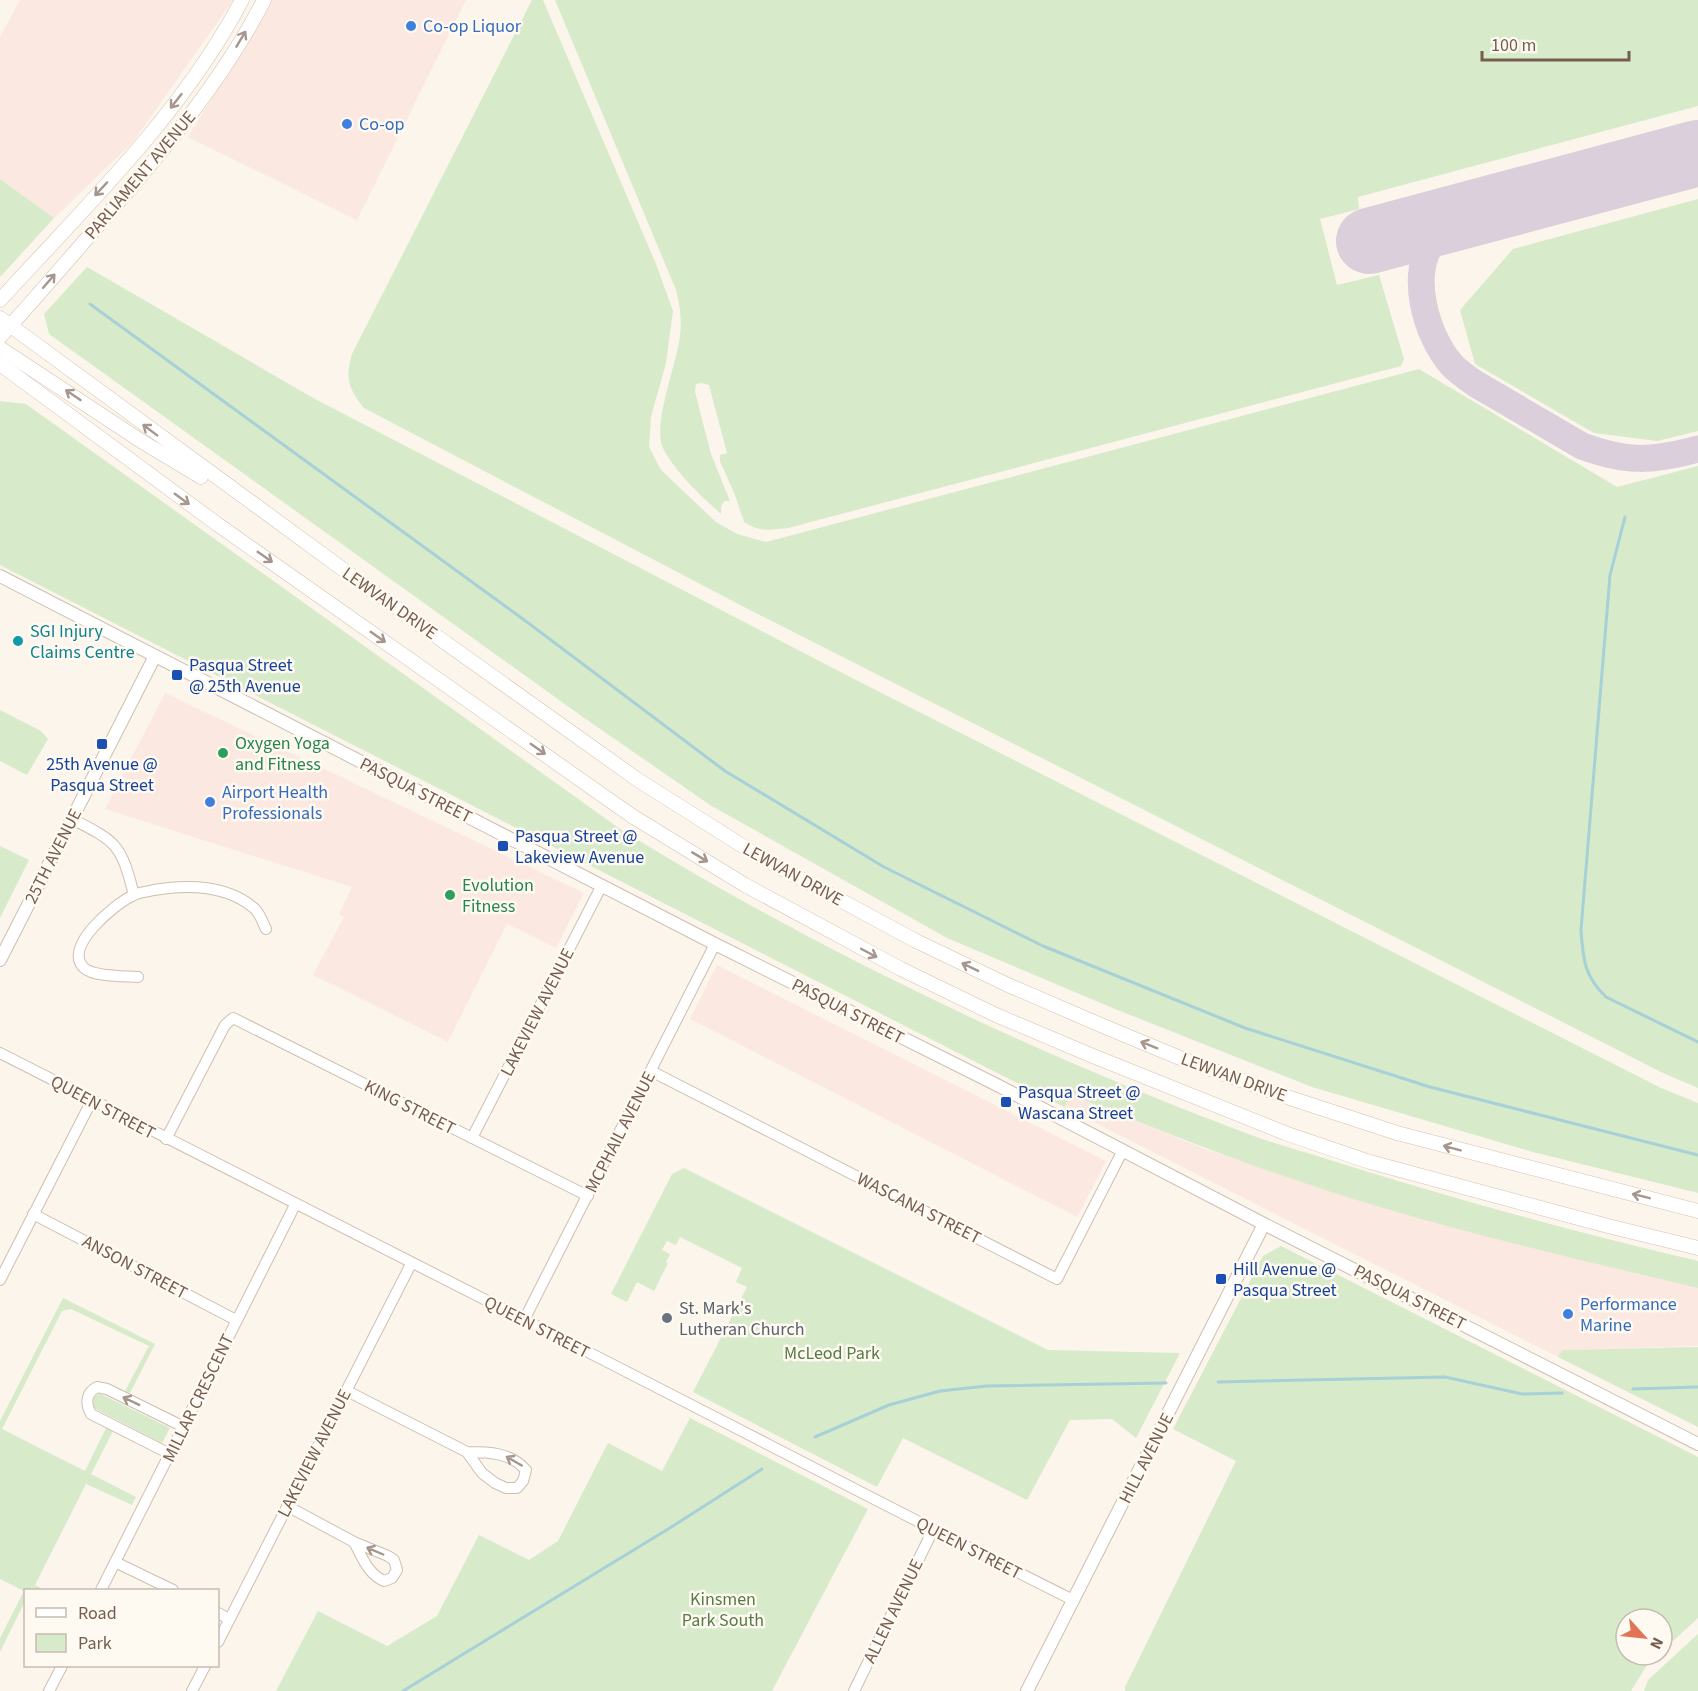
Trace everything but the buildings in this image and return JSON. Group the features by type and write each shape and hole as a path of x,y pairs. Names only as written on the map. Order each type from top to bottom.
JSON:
{"main road":[{"name":"PARLIAMENT AVENUE","path":"0,300 141,146 192,79 242,0"},
{"name":"PARLIAMENT AVENUE","path":"0,337 4,324 155,160 188,119 222,70 264,0"},
{"name":"LEWVAN DRIVE","path":"4,324 638,780 757,855 937,950 1008,985 1096,1023 1180,1058 1290,1098 1397,1133 1698,1211"},
{"path":"0,348 141,441 283,526"},
{"name":"LEWVAN DRIVE","path":"0,364 217,524 632,816 745,885 901,969 996,1015 1285,1133 1415,1175 1698,1248"}],"street":[{"name":"PASQUA STREET","path":"0,576 715,944 1698,1443"},
{"name":"25TH AVENUE","path":"0,960 155,656"},
{"path":"72,819 106,836 116,845 128,869 134,895"},
{"name":"LAKEVIEW AVENUE","path":"472,1138 602,885"},
{"path":"138,977 93,973 83,968 79,957 90,932 104,915 134,895 178,886 217,890 241,900 256,910 266,929"},
{"name":"MCPHAIL AVENUE","path":"524,1320 715,944"},
{"name":"KING STREET","path":"166,1139 225,1025 232,1018 588,1196"},
{"name":"QUEEN STREET","path":"0,1053 1073,1600"},
{"name":"WASCANA STREET","path":"651,1071 1057,1279 1123,1150"},
{"path":"0,1280 92,1100"},
{"name":"MILLAR CRESCENT","path":"102,1589 295,1205"},
{"name":"ANSON STREET","path":"33,1214 237,1320"},
{"name":"HILL AVENUE","path":"1027,1691 1264,1224"},
{"name":"LAKEVIEW AVENUE","path":"219,1640 411,1264"},
{"path":"170,1454 91,1414 87,1407 87,1398 91,1390 97,1387 107,1389 184,1427"},
{"path":"347,1390 467,1452 482,1473 495,1483 506,1488 517,1488 523,1481 525,1470 520,1463 493,1452 467,1452"},
{"path":"287,1506 354,1542"},
{"name":"ALLEN AVENUE","path":"854,1691 933,1530"},
{"path":"115,1562 171,1589"},
{"path":"219,1614 229,1619"},
{"path":"48,1691 61,1667"},
{"path":"192,1691 205,1667"}],"shaded area":[{"path":"20,0 233,0 133,142 54,218 0,179 0,37"},
{"path":"272,0 466,0 357,220 188,137"},
{"path":"165,693 584,893 556,948 507,924 448,1042 313,975 344,917 339,914 352,887 105,809"},
{"path":"717,965 1106,1161 1077,1217 690,1019"},
{"path":"1070,1095 1205,1149 1372,1204 1522,1245 1698,1288 1698,1346 1562,1350 1558,1357 1064,1107"}],"green space":[{"path":"532,0 543,0 656,264 673,311 666,363 651,417 649,447 661,470 716,522 737,534 766,542 1419,369 1617,487 1698,466 1698,1088 1663,1073 746,608 364,408 349,383 352,354"},
{"path":"555,0 1698,0 1698,106 1358,197 1359,209 1320,219 1337,285 1379,275 1404,359 1401,366 788,528 765,530 744,522 720,461 720,455 727,453 709,385 696,384 695,392 711,454 730,501 724,501 721,514 681,475 663,448 660,438 663,410 681,330 676,290"},
{"path":"0,179 54,218 0,277"},
{"path":"1698,199 1698,431 1657,441 1594,433 1475,364 1460,310 1513,249"},
{"path":"87,267 315,399 856,680 1661,1088 1698,1103 1698,1193 1533,1152 1312,1087 1115,1009 947,938 710,805 580,715 49,334 44,314"},
{"path":"0,401 26,404 623,831 697,875 849,958 1004,1033 1083,1068 1256,1137 1479,1204 1698,1261 1698,1288 1575,1259 1373,1205 1220,1153 1071,1095 1064,1107 0,565"},
{"path":"0,710 41,731 48,739 27,775 0,761"},
{"path":"0,846 29,860 0,918"},
{"name":"McLeod Park","path":"684,1168 1048,1350 1180,1353 1136,1438 1112,1419 1070,1420 1027,1500 903,1438 877,1487 693,1392 747,1287 736,1282 742,1268 680,1237 676,1245 667,1241 662,1250 670,1254 654,1291 637,1282 627,1302 611,1294 672,1174"},
{"path":"1281,1246 1698,1457 1698,1618 1674,1640 1674,1607 1614,1607 1614,1667 1646,1667 1631,1691 1125,1691 1236,1461 1173,1429 1263,1256"},
{"path":"63,1298 155,1344 130,1393 125,1391 149,1346 71,1309 62,1311 2,1429 85,1471 106,1428 113,1431 91,1474 136,1497 132,1505 86,1484 35,1585 42,1589 24,1589 24,1591 0,1579 0,1421"},
{"path":"1698,1347 1698,1427 1558,1357 1562,1350"},
{"path":"99,1393 170,1428 162,1443 94,1408 93,1398"},
{"name":"Kinsmen Park South","path":"690,1418 868,1509 772,1691 276,1691 318,1611 387,1646 437,1616 479,1535 529,1560 558,1541 608,1443 662,1471"},
{"path":"24,1591 24,1603 0,1652 0,1638"},
{"path":"1698,1634 1698,1691 1644,1691 1648,1680 1662,1667 1674,1667 1674,1656"}],"waterway":[{"path":"90,304 527,622 725,771 884,867 1043,946 1245,1028 1430,1087 1698,1155"},
{"path":"1625,517 1610,575 1581,930 1583,950 1589,974 1606,997 1698,1042"},
{"path":"1218,1382 1445,1377 1522,1394 1562,1393"},
{"path":"815,1437 889,1405 940,1391 987,1386 1166,1383"},
{"path":"1633,1389 1698,1387"},
{"path":"403,1691 762,1469"}],"taxiway":[{"path":"1499,206 1448,228 1434,240 1426,254 1422,269 1423,304 1434,337 1451,364 1476,384 1582,446 1598,452 1627,458 1653,458 1698,449"}],"runway":[{"path":"1369,241 1698,153"}],"place":[{"name":"Co-op Liquor","path":"411,26"},
{"name":"Co-op","path":"347,124"},
{"name":"SGI Injury Claims Centre","path":"18,641"},
{"name":"Pasqua Street @ 25th Avenue","path":"177,675"},
{"name":"25th Avenue @ Pasqua Street","path":"102,744"},
{"name":"Oxygen Yoga and Fitness","path":"223,753"},
{"name":"Airport Health Professionals","path":"210,802"},
{"name":"Pasqua Street @ Lakeview Avenue","path":"503,846"},
{"name":"Evolution Fitness","path":"450,895"},
{"name":"Pasqua Street @ Wascana Street","path":"1006,1102"},
{"name":"Hill Avenue @ Pasqua Street","path":"1221,1279"},
{"name":"Performance Marine","path":"1568,1314"},
{"name":"St. Mark's Lutheran Church","path":"667,1318"}]}
